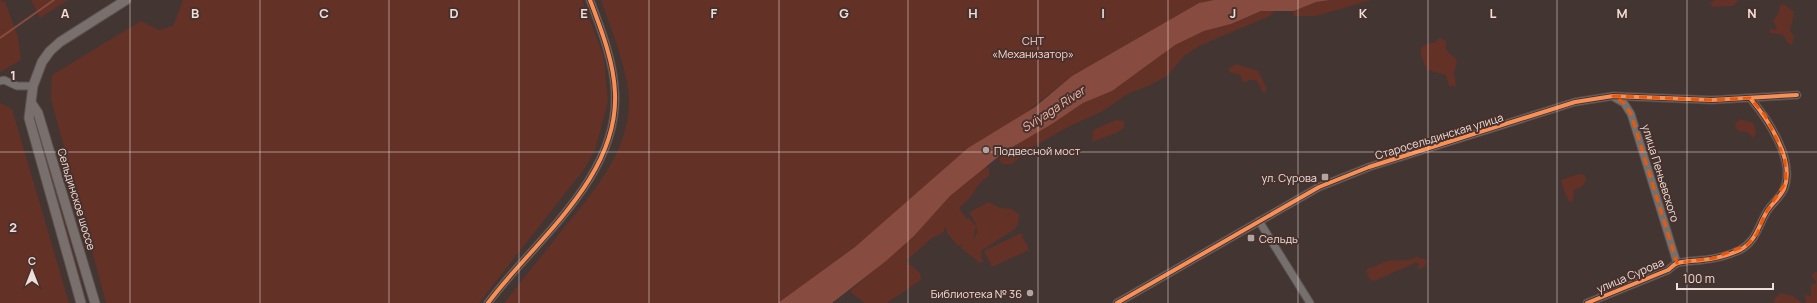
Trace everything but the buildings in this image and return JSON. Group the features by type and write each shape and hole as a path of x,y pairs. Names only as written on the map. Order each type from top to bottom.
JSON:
{"main road":[{"name":"Сельдинское шоссе","path":"81,303 29,118 32,104 33,86 42,62 50,51 60,42 126,0"},
{"name":"Сельдинское шоссе","path":"32,104 38,113 95,303"}],"street":[{"path":"488,303 579,195 594,171 607,144 613,121 615,94 612,72 590,0"},
{"path":"0,81 4,80 17,86 33,86"},
{"name":"Старосельдинская улица","path":"1117,303 1319,187 1369,167 1575,102 1613,96 1712,100 1797,95"},
{"name":"улица Пеньевского","path":"1613,96 1624,103 1631,114 1677,263"},
{"name":"улица Сурова","path":"1587,303 1668,270 1677,263 1714,258 1739,250 1747,246 1757,234 1765,214 1784,189 1786,171 1777,140 1765,115 1750,98"},
{"path":"1259,222 1310,303"}],"highlighted area":[{"path":"1613,96 1712,100 1750,98 1765,115 1777,140 1785,161 1786,182 1765,214 1757,234 1747,245 1714,258 1677,263 1631,114 1624,103"}],"green space":[{"path":"0,0 5,2 18,37 21,60 0,72"},
{"path":"31,0 68,0 40,18"},
{"path":"183,0 582,0 604,57 608,102 595,150 585,168 479,303 106,303 51,99 52,75 141,21 159,30 173,26"},
{"name":"СНТ «Механизатор»","path":"601,0 1214,0 1199,3 1072,76 855,247 778,303 504,303 597,186 618,150 625,131 628,111 628,90 624,67"},
{"path":"1330,0 1371,0 1316,16 1293,16 1294,11 1316,2"},
{"path":"1715,0 1739,0 1733,6 1712,7 1711,2"},
{"path":"1784,4 1794,12 1790,31 1794,35 1792,45 1788,43 1783,35 1770,33 1770,28 1774,30 1777,28 1773,21 1779,12 1780,5"},
{"path":"1261,11 1274,11 1270,16 1201,45 1184,56 1167,76 1148,86 1129,93 1103,111 1070,126 1031,148 1012,164 1002,164 999,159 1004,152 1052,124 1083,103 1112,91 1175,45 1204,31 1231,24"},
{"path":"1440,38 1446,41 1446,50 1455,58 1457,62 1454,73 1456,86 1449,86 1446,75 1427,70 1421,55 1421,48 1426,44 1436,42"},
{"path":"1236,64 1258,71 1266,87 1266,92 1263,92 1256,80 1249,80 1244,83 1240,75 1229,72 1229,68"},
{"path":"0,103 12,109 69,303 0,303"},
{"path":"1740,119 1753,123 1756,131 1755,136 1752,138 1749,133 1737,129 1735,124"},
{"path":"1116,120 1124,121 1124,128 1116,133 1092,142 1093,130"},
{"path":"36,121 87,303 84,303 33,122"},
{"path":"985,167 989,168 989,176 981,182 969,199 959,208 967,219 969,218 976,226 970,213 989,202 1000,208 1012,209 1019,214 1018,224 1015,229 982,250 981,257 984,262 979,263 961,248 962,244 958,246 948,234 944,226 944,232 932,238 906,261 920,273 921,280 887,303 865,303 851,293 851,290 914,236 950,196","holes":["976,226 976,236 973,239"]},
{"path":"1579,174 1585,175 1586,181 1582,187 1574,190 1573,201 1569,202 1561,180"},
{"path":"1021,233 1029,250 992,267 984,251"},
{"path":"1417,257 1427,260 1423,268 1417,269 1420,264 1415,263 1374,281 1370,280 1366,271 1368,268 1393,260 1409,260"},
{"path":"1817,272 1817,303 1806,303 1805,295 1810,296 1811,284 1816,284 1816,281 1811,276"},
{"path":"1781,293 1793,296 1802,303 1775,303 1774,299"}],"water":[{"name":"Sviyaga River","path":"1214,0 1330,0 1316,2 1294,11 1261,11 1231,24 1204,31 1175,45 1112,91 1083,103 1052,124 1004,152 950,196 914,236 886,261 832,303 778,303 855,247 968,148 1035,107 1072,76 1199,3"}],"waterway":[{"path":"0,38 54,0"}],"cycle path":[{"path":"488,303 570,207 588,181 603,153 613,124 615,93 610,58 590,0"},
{"path":"1117,303 1319,187 1369,167 1575,102 1613,96 1712,100 1797,95"},
{"path":"1587,303 1668,270 1674,265 1726,255 1740,250 1750,242 1768,210 1784,189 1787,178 1786,165 1778,140 1757,106 1750,98"}],"place":[{"name":"Подвесной мост","path":"986,150"},
{"name":"ул. Сурова","path":"1325,177"},
{"name":"Сельдь","path":"1251,238"},
{"name":"Библиотека № 36","path":"1030,293"}]}
